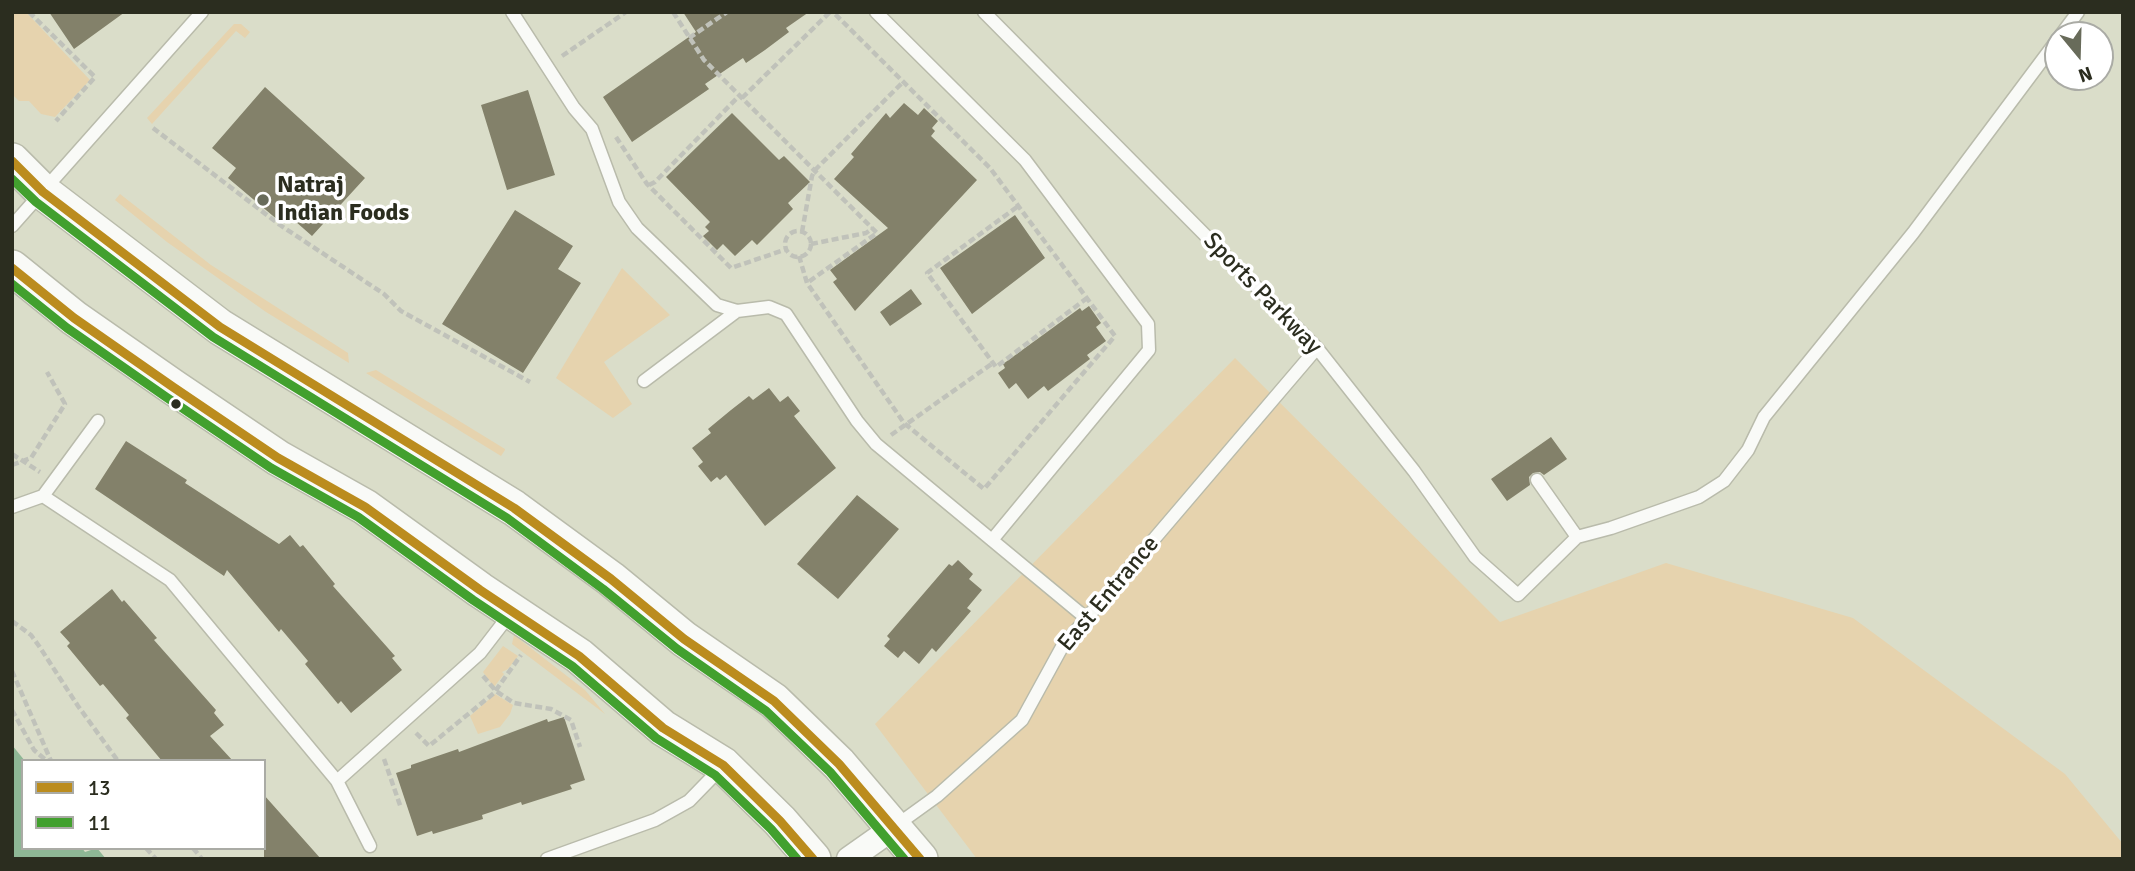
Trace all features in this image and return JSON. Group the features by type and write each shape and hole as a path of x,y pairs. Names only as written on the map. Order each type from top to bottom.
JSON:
{"main road":[{"path":"12,161 43,192 220,327 514,508 611,579 684,639 774,701 839,764 920,859"},
{"path":"12,268 74,318 173,387 278,458 365,507 579,656 663,728 723,765 780,821 813,859"}],"street":[{"path":"849,859 893,828"}],"lane":[{"path":"12,226 202,12"},
{"path":"512,12 574,108 592,129 619,202 637,228 717,304 737,311 769,307 786,314 857,421 876,444 1086,618"},
{"path":"876,12 1025,160 1148,324 1149,350 992,540"},
{"name":"Sports Parkway","path":"984,12 1317,348 1414,471 1475,557 1518,595 1577,537"},
{"path":"1537,480 1577,537 1611,528 1699,496 1724,481 1748,450 1764,417 1913,233 2044,57"},
{"path":"644,381 737,311"},
{"name":"East Entrance","path":"893,828 937,796 1022,720 1062,647 1317,348"},
{"path":"12,507 43,496 98,421"},
{"path":"43,496 170,580 337,781 370,846"},
{"path":"337,781 480,653 512,611"},
{"path":"547,859 655,820 689,801 723,765"}],"path":[{"path":"29,12 95,77 56,121"},
{"path":"562,56 626,12"},
{"path":"673,12 704,60 877,233 807,283"},
{"path":"689,37 727,12"},
{"path":"649,185 832,12 989,168 1115,336 984,489 906,424 807,283 799,256"},
{"path":"555,45 569,67"},
{"path":"802,232 815,170 903,82"},
{"path":"153,128 280,225 384,294 401,311 530,382"},
{"path":"612,131 649,185 731,268 787,249"},
{"path":"1017,206 927,273 996,367 1087,298"},
{"path":"811,244 866,233 873,229"},
{"path":"795,232 807,235 811,244 807,253 799,256 792,255 787,249 788,237 795,232"},
{"path":"891,435 993,363"},
{"path":"12,465 30,458 65,404 47,372"},
{"path":"12,454 43,475"},
{"path":"12,621 31,635 117,759"},
{"path":"411,736 417,733 429,746 496,691 521,655"},
{"path":"12,671 48,759"},
{"path":"483,676 496,691 514,703 551,709 571,720 580,747"},
{"path":"12,710 34,750 46,759"},
{"path":"376,764 393,751"},
{"path":"384,758 401,808"}],"shaded area":[{"path":"12,12 26,12 90,80 55,117 41,114 29,101 19,101 12,94"},
{"path":"234,24 241,24 250,32 245,38 236,31 152,124 147,118"},
{"path":"120,194 211,265 348,353 349,363 266,312 167,242 115,200"},
{"path":"622,268 670,315 604,362 632,404 613,418 556,378"},
{"path":"1235,358 1500,622 1666,563 1853,618 2065,774 2123,844 2123,859 977,859 875,724"},
{"path":"376,370 505,450 501,456 366,373"},
{"path":"514,635 585,690 605,714 512,644"},
{"path":"503,646 518,656 508,669 502,672 504,674 494,687 483,672"},
{"path":"495,694 513,705 510,714 500,727 478,734 470,716"},
{"path":"12,745 23,759 21,759 21,850 99,850 106,859 12,859"}],"building":[{"path":"49,12 125,12 74,49"},
{"path":"683,12 809,12 786,28 789,32 765,50 746,63 743,58 705,84 709,89 632,142 603,97 696,32"},
{"path":"265,87 365,178 312,236 287,214 279,221 228,178 236,168 212,148"},
{"path":"528,90 555,175 507,190 481,105"},
{"path":"904,103 918,115 924,108 938,121 932,128 935,131 931,136 977,180 855,311 833,282 837,279 830,270 888,228 834,179 854,157 851,154 886,113 890,118"},
{"path":"732,113 779,160 784,156 810,182 788,203 793,209 757,245 752,240 735,256 723,244 717,250 703,236 709,231 705,227 710,222 666,177"},
{"path":"515,210 573,246 558,269 581,283 523,373 442,324"},
{"path":"1015,215 1045,258 972,314 940,268"},
{"path":"911,289 922,304 890,326 880,312"},
{"path":"1089,306 1101,323 1096,327 1106,341 1087,355 1090,359 1048,391 1044,386 1028,399 1016,383 1009,389 998,373 1005,368 1003,364 1080,308 1082,311"},
{"path":"769,388 780,402 788,396 800,411 794,416 836,468 765,526 726,475 711,482 698,466 703,462 692,448 711,433 708,429 731,410 749,396 753,400"},
{"path":"1551,437 1567,459 1544,475 1540,472 1533,473 1529,477 1530,485 1507,501 1491,479"},
{"path":"126,441 279,544 290,535 300,547 303,545 335,584 333,586 395,656 392,658 402,670 351,713 341,701 338,704 305,664 308,661 281,629 279,632 227,570 224,576 95,489"},
{"path":"857,495 899,529 838,599 797,564"},
{"path":"958,560 973,574 969,579 982,590 967,608 971,611 936,652 932,648 919,664 904,651 898,658 884,646 890,639 887,636 949,564 952,566"},
{"path":"112,589 157,638 154,640 216,710 214,713 224,725 210,736 231,759 160,759 126,718 129,715 103,684 100,686 67,646 70,643 60,632"},
{"path":"564,717 585,780 570,785 572,789 482,815 483,819 417,836 396,773 411,768 411,765 458,749 459,752 547,719 548,722"},
{"path":"266,797 321,859 264,859 266,850"}],"transit line":[{"name":"13","path":"12,161 43,192 220,327 514,508 611,579 684,639 774,701 839,764 920,859"},
{"name":"11","path":"12,179 36,202 213,337 507,518 603,589 677,649 766,711 830,772 904,859"},
{"name":"13","path":"12,268 74,318 173,387 278,458 365,507 480,590 579,656 663,728 723,765 780,821 813,859"},
{"name":"11","path":"12,284 67,328 166,397 271,468 358,517 473,600 572,666 656,738 715,775 771,829 797,859"}],"place":[{"name":"Natraj Indian Foods","path":"263,200"}]}
